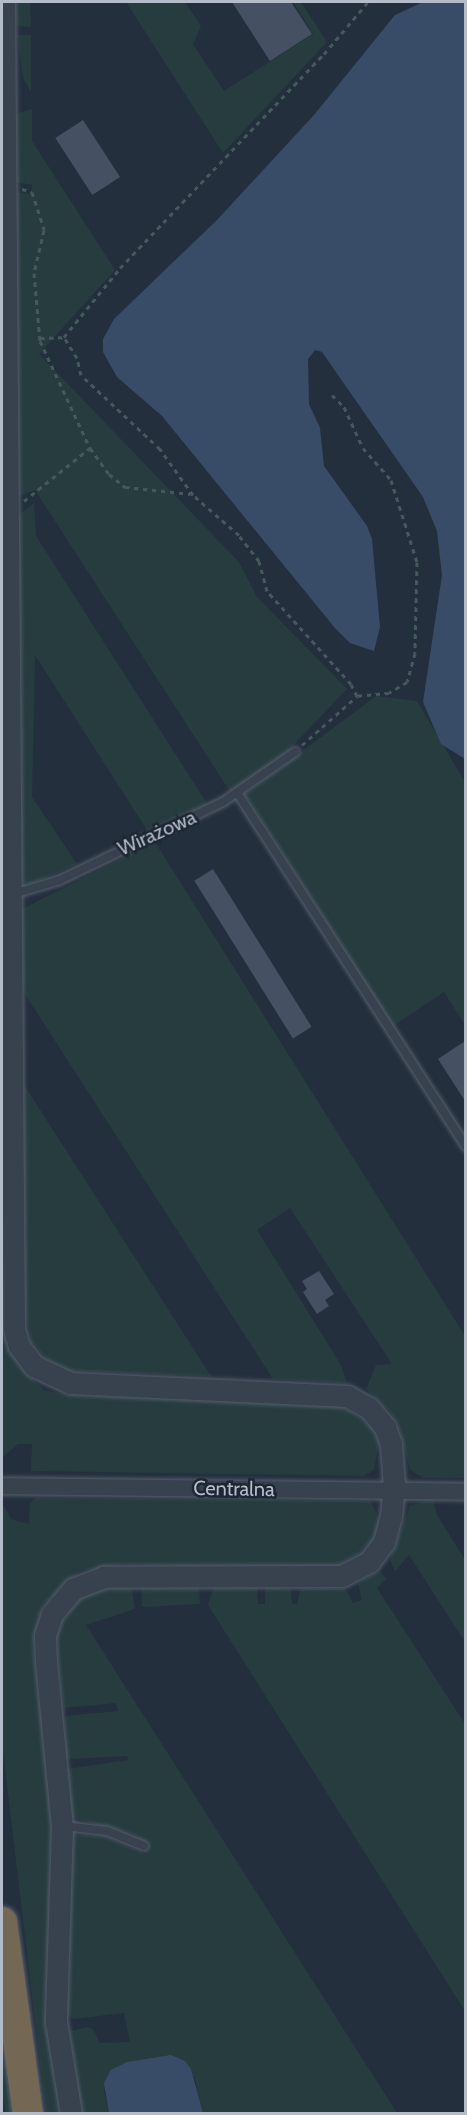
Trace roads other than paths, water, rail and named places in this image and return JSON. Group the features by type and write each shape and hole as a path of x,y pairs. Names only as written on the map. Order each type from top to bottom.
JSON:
{"highway":[{"path":"2,1923 28,2114"}],"street":[{"path":"4,2 13,1320 23,1352 40,1371 70,1383 347,1396 369,1408 388,1433 394,1491 388,1532 379,1551 369,1562 342,1576 104,1576 83,1582 58,1603 45,1636 62,1826 56,2022 71,2114"},
{"name":"Centralna","path":"2,1486 465,1492"}],"lane":[{"name":"Wirażowa","path":"10,896 60,880 238,794 294,753"},
{"path":"238,794 465,1147"},
{"path":"62,1826 107,1831 144,1846"}],"water":[{"path":"466,2 465,759 441,744 423,702 442,575 437,531 423,497 322,352 315,350 308,359 309,404 320,428 324,466 367,526 372,539 380,627 374,651 350,643 335,628 162,416 117,377 103,352 103,339 114,319 217,220 314,115 395,15 421,3"},
{"path":"171,2055 185,2061 191,2069 203,2113 109,2113 104,2083 111,2070 127,2062"}]}
